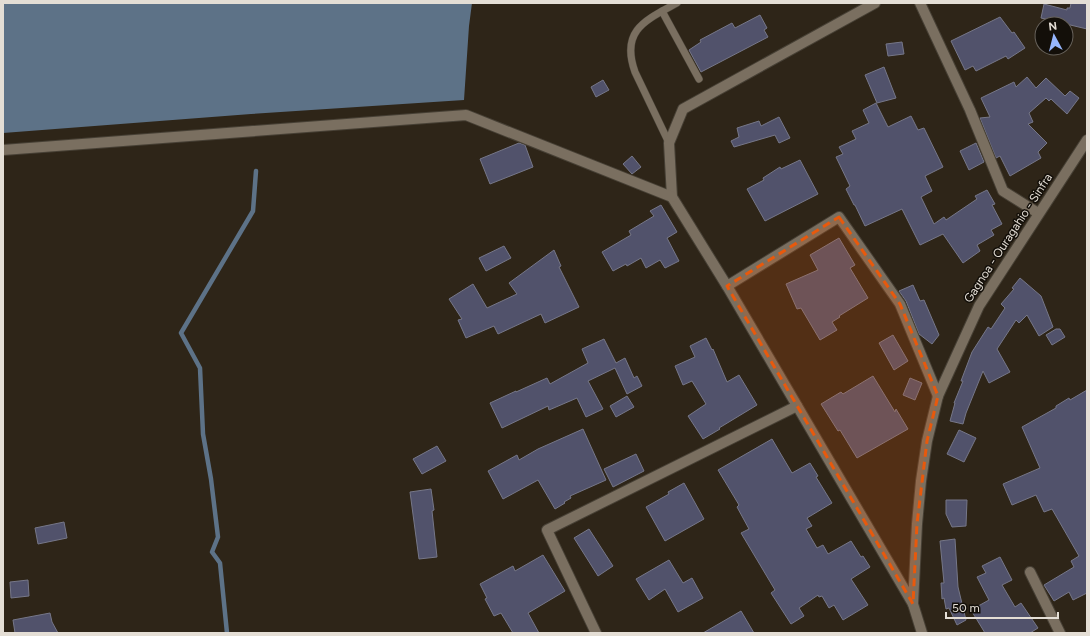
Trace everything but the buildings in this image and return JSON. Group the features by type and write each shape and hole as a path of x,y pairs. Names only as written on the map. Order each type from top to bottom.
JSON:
{"street":[{"path":"875,3 682,109 669,143 672,198 727,286 913,604"},
{"path":"920,3 970,110 1003,191 1038,213"},
{"path":"3,150 466,115 672,198"},
{"name":"Gagnoa - Ouragahio - Sinfra","path":"922,633 913,604 921,481 927,441 938,396 978,306 1087,140"},
{"path":"727,286 839,217 900,304 938,396"},
{"path":"596,633 547,530 797,406"},
{"path":"1030,572 1060,633"}],"lane":[{"path":"669,143 635,72 631,61 630,48 634,34 641,24 652,16 677,3"},
{"path":"662,11 699,79"}],"highlighted area":[{"path":"839,217 900,304 938,396 927,441 917,524 913,604 727,286"}],"water":[{"path":"3,3 472,3 464,100 251,114 3,133"}],"waterway":[{"path":"227,633 220,563 212,552 218,537 211,479 203,434 200,368 181,333 253,211 256,171"}]}
